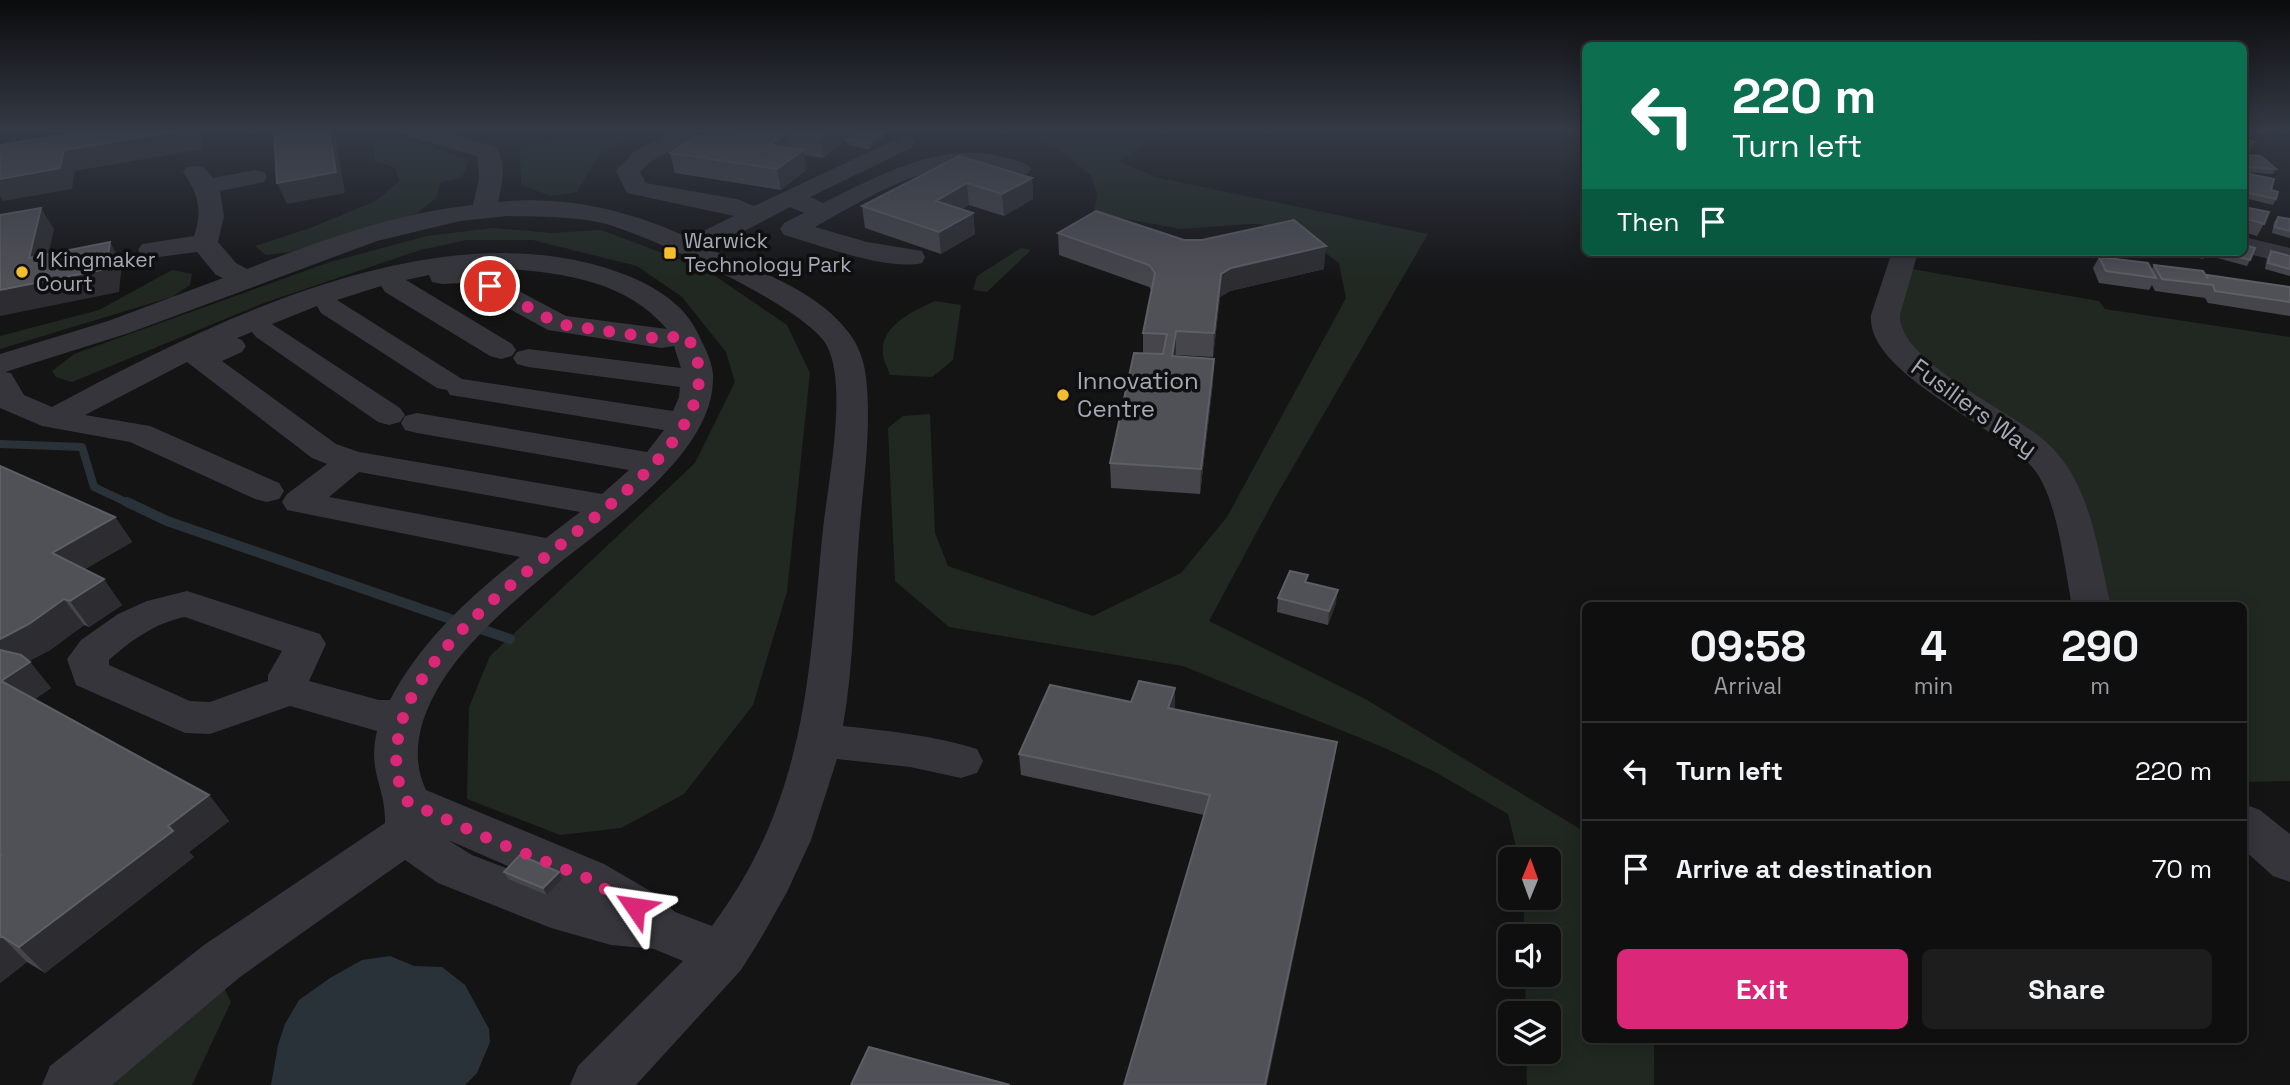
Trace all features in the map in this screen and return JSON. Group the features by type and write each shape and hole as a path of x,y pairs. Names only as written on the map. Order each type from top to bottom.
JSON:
{"street":[{"path":"201,182 212,206 212,228 204,243"},
{"path":"484,211 490,182"},
{"path":"633,182 636,188 693,201 737,207 753,216"},
{"path":"689,249 823,182"},
{"path":"886,182 793,229 864,250 912,257"},
{"path":"789,198 824,212"},
{"path":"0,364 131,323 247,279 379,234 432,220 484,211 541,208 579,212 640,227 787,296 831,330 842,344 847,359 852,399 834,624 819,740 804,799 760,896 723,954 678,1005 598,1085"},
{"path":"204,243 226,269 247,279"},
{"path":"151,250 204,243"},
{"path":"2247,246 2290,256"},
{"name":"Fusiliers Way","path":"1904,256 1886,315 1886,332 1917,369 2006,425 2030,443 2049,464 2061,486 2091,602"},
{"path":"53,419 133,377 243,326 357,285 446,264 509,260 545,262 579,269 650,299 667,312 693,345 698,380 696,394 685,423 656,464 476,616 436,660 417,688 403,716 397,736 396,772 408,817"},
{"path":"609,506 352,461 324,451 200,359 266,331 395,286 436,276 467,274 558,324 661,339 686,335"},
{"path":"395,286 514,354 698,380"},
{"path":"331,307 455,385 685,423"},
{"path":"266,331 403,419 656,464"},
{"path":"0,380 11,401 53,419 138,433 267,491"},
{"path":"352,461 300,502 553,551"},
{"path":"288,690 289,675 306,644 187,604 157,611 95,648 87,659 91,674 185,717 210,718 247,707 288,690 379,716 403,716"},
{"path":"819,740 910,750 961,761"},
{"path":"408,817 496,842 587,878 635,907 657,927 723,954"},
{"path":"69,1085 222,961 408,817"},
{"path":"2247,826 2290,862"}],"shaded area":[{"path":"398,182 443,182 436,198 416,214 291,252 266,255 255,246 310,228 376,201"},
{"path":"521,182 583,182 577,192 551,196 521,185"},
{"path":"1093,182 1176,182 1428,234 1275,498 1209,621 1367,700 1582,830 1582,1043 1654,1043 1654,1085 1527,1085 1526,1064 1561,1064 1561,1001 1526,1001 1525,987 1561,987 1561,924 1524,924 1524,910 1561,910 1561,847 1516,847 1508,814 1435,772 1385,748 1183,666 949,627 895,581 888,428 903,416 930,414 935,533 948,566 1093,616 1181,573 1227,517 1346,298 1339,263 1307,239 1280,226 1252,224 1180,229 1094,213 1097,194"},
{"path":"493,228 551,233 601,230 705,269 787,325 810,373 787,592 753,705 684,794 621,828 560,835 467,799 469,707 490,656 695,463 735,382 726,352 682,297 637,266 533,240 467,240 420,250 264,303 72,382 56,377 52,371 74,354 330,262 427,236"},
{"path":"1021,248 1031,250 987,292 973,290 977,276"},
{"path":"1900,267 2099,301 2105,309 2290,337 2290,781 2247,782 2247,602 2091,602 2061,486 1907,359 1894,284"},
{"path":"172,270 192,274 190,285 172,297 0,349 0,336 99,310"},
{"path":"935,301 961,305 953,360 932,377 890,375 883,354 887,335 900,320"},
{"path":"390,956 414,966 442,967 465,985 489,1029 490,1042 477,1073 465,1085 271,1085 278,1045 285,1024 299,1000 362,960"},
{"path":"221,982 231,1002 192,1085 95,1085"}],"building":[{"path":"909,182 1025,182 1002,194 967,183 936,201 973,213 939,232 862,206"},
{"path":"2247,182 2273,182 2271,190 2278,192 2276,199 2247,193"},
{"path":"41,208 29,258 110,242 106,269 0,290 0,215"},
{"path":"2247,208 2269,212 2264,224 2247,219"},
{"path":"1096,211 1184,240 1202,240 1294,220 1326,246 1231,268 1221,274 1214,333 1176,331 1172,356 1214,359 1201,469 1110,463 1134,353 1163,354 1167,334 1143,333 1155,273 1149,265 1058,233"},
{"path":"2278,217 2290,219 2290,231 2275,227"},
{"path":"2247,246 2255,248 2250,260 2235,256 2247,256"},
{"path":"2271,251 2290,256 2290,269 2268,263"},
{"path":"2099,257 2148,263 2156,278 2106,271"},
{"path":"2154,265 2203,271 2208,279 2207,275 2290,287 2290,302 2215,291 2213,285 2162,279"},
{"path":"0,466 115,517 52,553 104,579 70,601 64,599 29,624 0,639"},
{"path":"1290,571 1308,575 1305,582 1338,590 1329,611 1278,598"},
{"path":"0,650 21,655 30,662 1,681 209,795 168,826 173,831 19,947 0,937"},
{"path":"1139,681 1175,688 1168,708 1337,742 1265,1085 1124,1085 1210,795 1019,754 1050,685 1131,702"},
{"path":"520,855 559,872 543,888 504,872"},
{"path":"869,1047 1010,1085 851,1085"}],"waterway":[{"path":"0,444 82,447 94,487 130,504"},
{"path":"127,502 167,521 462,623"},
{"path":"475,627 510,639"}],"place":[{"name":"Warwick Technology Park","path":"670,253"},
{"name":"1 Kingmaker Court","path":"22,272"},
{"name":"Innovation Centre","path":"1063,395"}],"route":[{"path":"490,286 558,324 661,339 686,335 693,345 697,362 696,394 685,423 656,464 631,488 476,616 436,660 417,688 403,716 397,736 396,772 408,802 496,842 587,878 635,907"}]}
